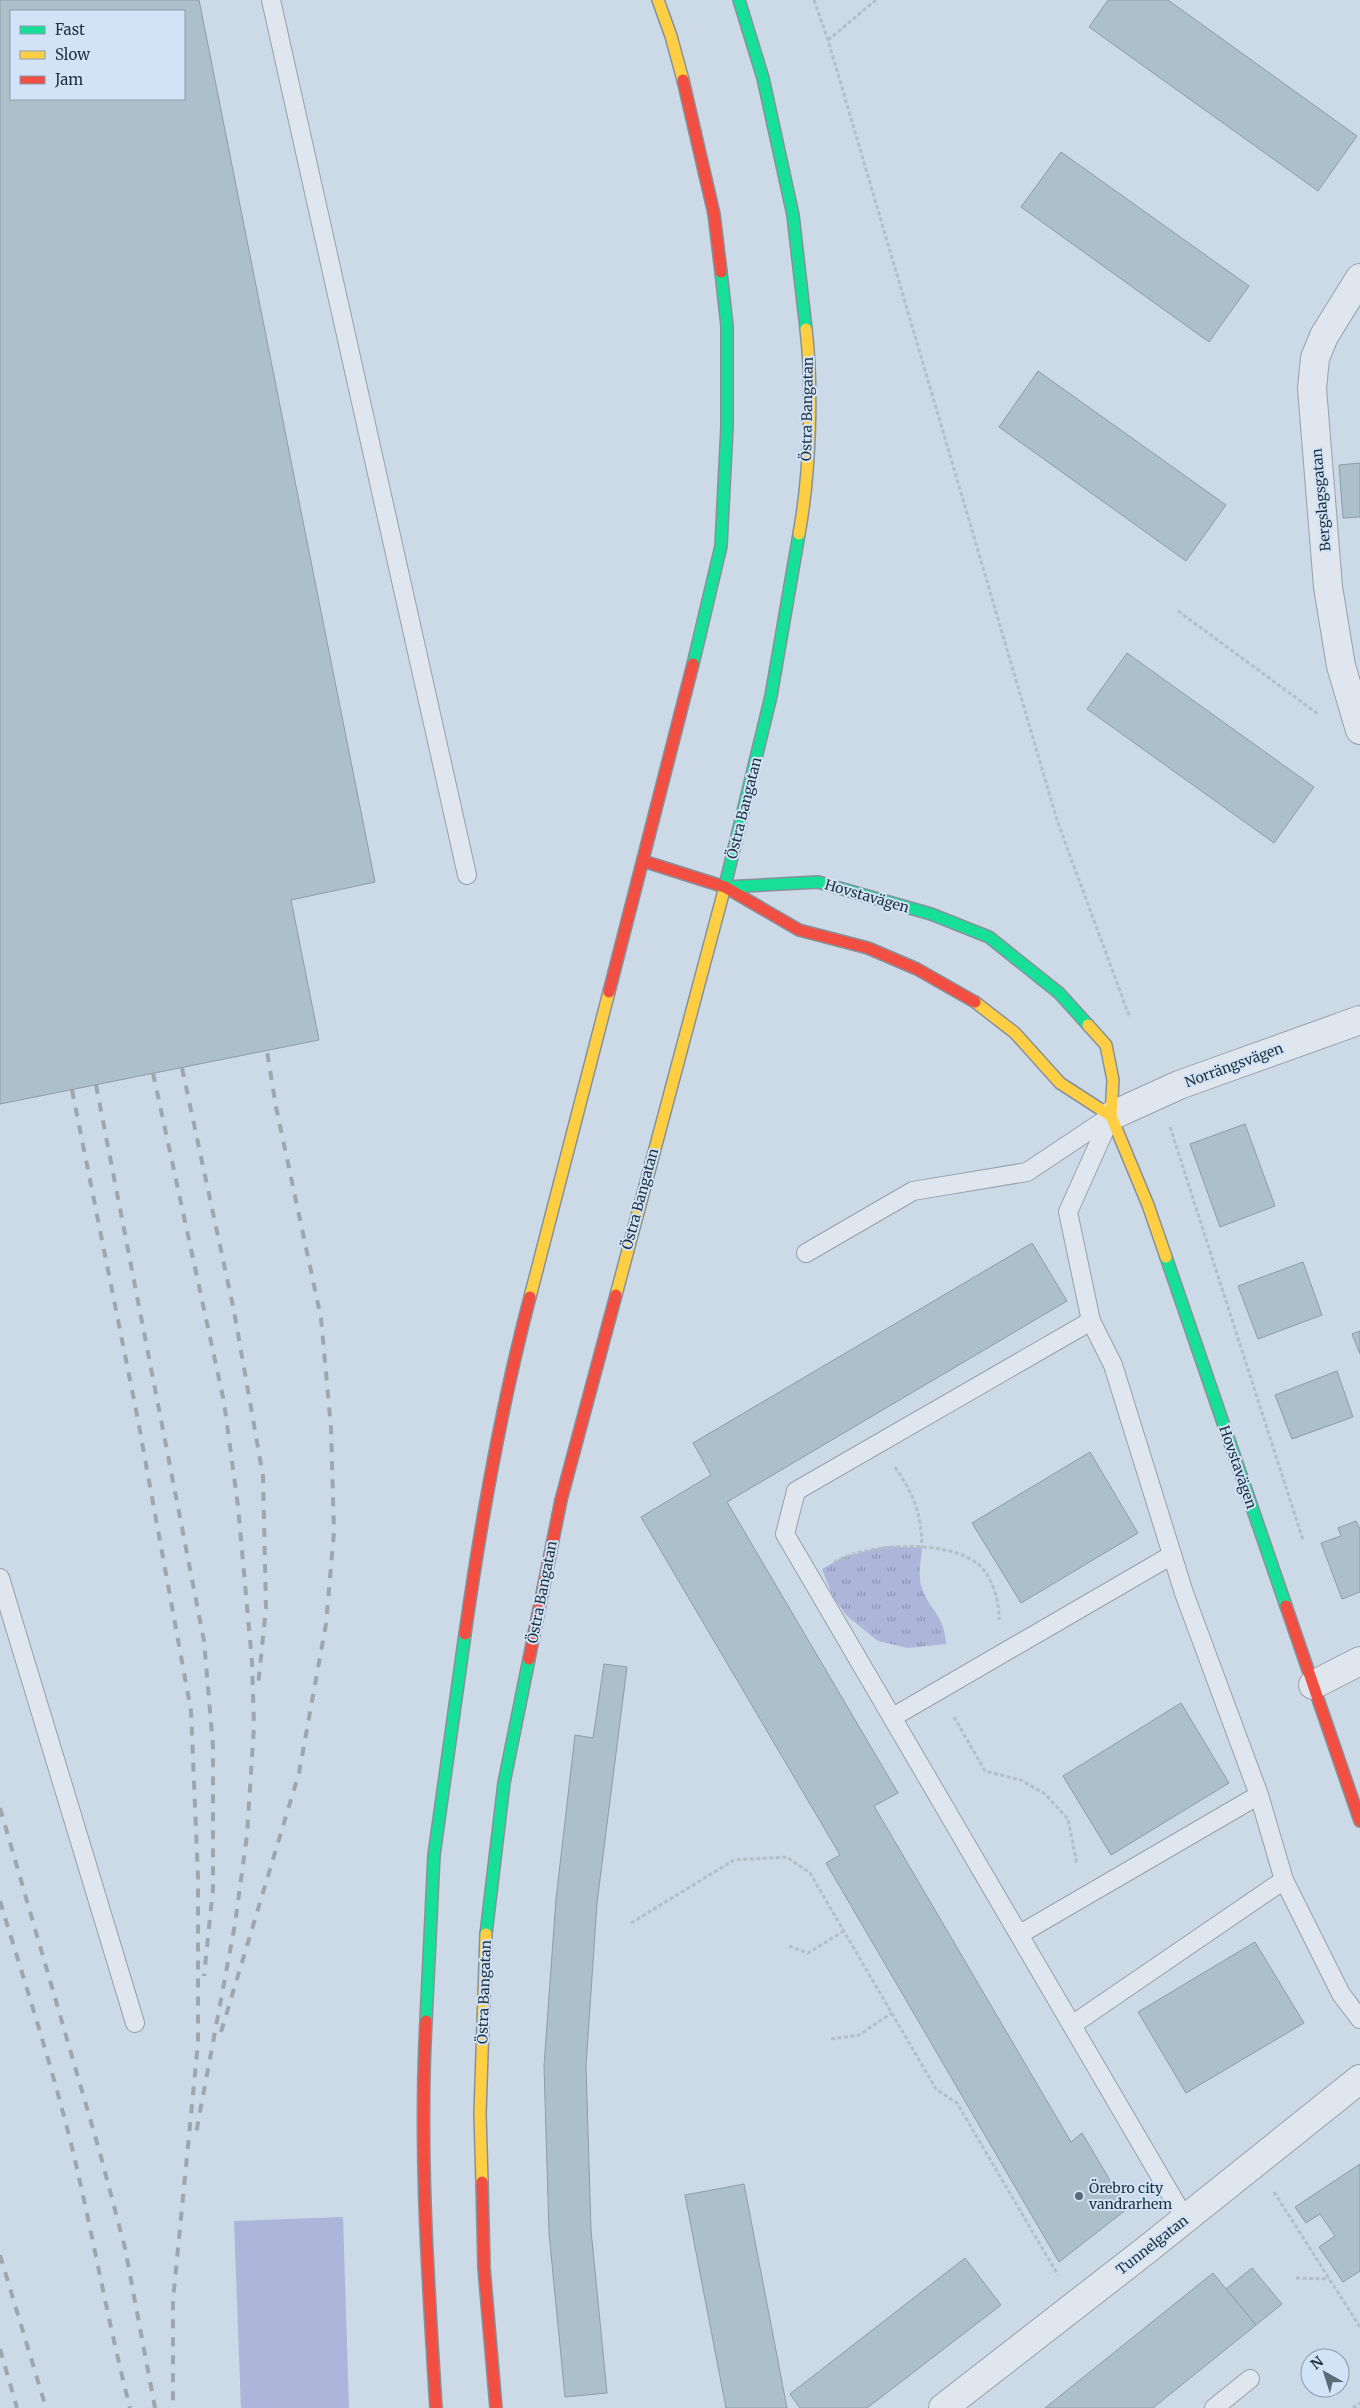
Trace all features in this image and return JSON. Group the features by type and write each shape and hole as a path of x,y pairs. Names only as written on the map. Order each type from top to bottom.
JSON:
{"main road":[{"path":"436,2408 424,2236 423,2073 434,1855 453,1707 476,1557 499,1437 528,1303 685,699 721,546 727,427 727,326 714,214 689,103 671,36 658,0"},
{"name":"Östra Bangatan","path":"496,2408 484,2268 480,2114 486,1929 504,1783 561,1500 725,887 771,696 803,512 808,426 808,347 794,215 763,78 739,0"},
{"path":"643,861 725,887 799,930 868,948 917,968 968,997 1015,1033 1060,1083 1111,1116"},
{"name":"Hovstavägen","path":"725,887 818,882 931,914 989,937 1059,993 1106,1045 1114,1080 1111,1116 1148,1205 1360,1820"}],"street":[{"name":"Bergslagsgatan","path":"1360,278 1324,336 1314,358 1312,388 1328,587 1341,666 1360,730"},
{"name":"Norrängsvägen","path":"1111,1116 1179,1085 1360,1020"},
{"path":"1313,1685 1360,1661"},
{"name":"Tunnelgatan","path":"943,2408 1076,2305 1360,2079"}],"lane":[{"path":"271,0 468,874"},
{"path":"806,1253 913,1191 1027,1172 1111,1116"},
{"path":"1111,1116 1068,1212 1091,1321 1113,1365 1184,1592 1259,1795 1284,1880 1341,1994 1360,2019"},
{"path":"1091,1321 796,1491 785,1534 1185,2219"},
{"path":"893,1717 1172,1555"},
{"path":"0,1578 135,2023"},
{"path":"1020,1934 1259,1795"},
{"path":"1072,2025 1284,1880"},
{"path":"1214,2408 1250,2379"}],"path":[{"path":"814,0 828,40 1058,823 1134,1027"},
{"path":"828,40 876,0"},
{"path":"1178,611 1326,720"},
{"path":"1183,1162 1305,1547"},
{"path":"879,1444 907,1486 921,1519 922,1548"},
{"path":"810,1576 843,1557 886,1546 922,1548 954,1553 979,1565 997,1595 1000,1619 992,1648 984,1664"},
{"path":"938,1691 985,1771 1021,1780 1045,1794 1068,1819 1077,1862 1078,1900"},
{"path":"631,1923 734,1860 787,1857 810,1874 936,2089 956,2103 1076,2305"},
{"path":"789,1946 808,1953 844,1931"},
{"path":"831,2039 859,2036 892,2013"},
{"path":"1255,2163 1360,2326"},
{"path":"1296,2278 1330,2279"},
{"path":"1353,2408 1360,2402"}],"green space":[{"path":"886,1546 922,1548 921,1586 940,1620 946,1644 908,1648 878,1641 847,1616 833,1597 822,1569 843,1557"},
{"path":"343,2217 349,2408 241,2408 234,2221"}],"building":[{"path":"0,0 199,0 375,882 291,900 319,1040 0,1104"},
{"path":"1108,0 1168,0 1357,136 1318,191 1089,27"},
{"path":"1061,152 1249,286 1209,342 1021,207"},
{"path":"1038,371 1226,505 1186,561 999,427"},
{"path":"1360,463 1360,517 1343,518 1339,465"},
{"path":"1127,653 1314,787 1274,843 1087,709"},
{"path":"1245,1124 1275,1206 1220,1227 1190,1144"},
{"path":"1032,1243 1067,1301 727,1502 898,1793 874,1806 1071,2142 1082,2133 1127,2209 1059,2262 826,1863 840,1855 641,1517 711,1475 693,1443"},
{"path":"1303,1262 1322,1315 1258,1339 1238,1286"},
{"path":"1360,1331 1360,1354 1352,1334"},
{"path":"1337,1371 1353,1417 1292,1439 1275,1395"},
{"path":"1090,1452 1138,1533 1021,1603 972,1523"},
{"path":"1356,1521 1360,1529 1360,1592 1342,1599 1321,1543 1341,1536 1338,1528"},
{"path":"604,1664 627,1667 597,1903 586,2066 591,2230 607,2393 565,2397 549,2233 544,2066 556,1899 575,1735 593,1738"},
{"path":"1181,1703 1229,1783 1111,1855 1063,1776"},
{"path":"1255,1942 1304,2023 1186,2093 1138,2012"},
{"path":"1360,2164 1360,2271 1343,2282 1319,2247 1335,2236 1320,2214 1306,2223 1295,2207"},
{"path":"744,2184 787,2408 726,2408 685,2195"},
{"path":"965,2258 1001,2305 867,2408 800,2408 790,2394"},
{"path":"1252,2268 1282,2304 1256,2325 1226,2289"},
{"path":"1213,2273 1256,2325 1153,2408 1045,2408"}],"railway":[{"path":"221,2032 299,1773 326,1624 334,1532 331,1428 321,1318 276,1107 267,1051"},
{"path":"182,1068 234,1311 263,1476 266,1608 258,1686"},
{"path":"153,1073 224,1402 238,1506 252,1662 254,1726 247,1835 235,1924 195,2139"},
{"path":"96,1085 204,1641 213,1746 213,1889 204,1976"},
{"path":"72,1090 137,1415 191,1711 198,1877 198,2043 173,2300 173,2408"},
{"path":"0,1808 100,2153 125,2248 155,2408"},
{"path":"0,1901 67,2127 130,2408"},
{"path":"0,2255 46,2408"},
{"path":"0,2349 17,2408"}],"traffic: fast":[{"path":"739,0 763,78 793,215 806,329"},
{"path":"693,664 721,546 727,427 727,326 721,272"},
{"path":"723,894 771,696 799,534"},
{"path":"725,887 818,882 931,914 989,937 1059,993 1088,1025"},
{"path":"1166,1257 1286,1606"},
{"path":"426,2021 434,1855 465,1634"},
{"path":"486,1934 504,1783 529,1659"}],"traffic: slow":[{"path":"658,0 671,36 683,80"},
{"path":"799,534 806,485 810,404 806,329"},
{"path":"616,1295 723,894"},
{"path":"530,1297 609,992"},
{"path":"975,1002 1015,1033 1060,1083 1111,1116"},
{"path":"1088,1025 1106,1045 1113,1080 1111,1116 1148,1205 1166,1257"},
{"path":"482,2182 480,2114 486,1934"}],"traffic: jam":[{"path":"683,80 714,214 721,272"},
{"path":"609,992 693,664"},
{"path":"643,861 725,887"},
{"path":"725,887 799,930 868,948 917,969 975,1002"},
{"path":"529,1659 561,1500 616,1295"},
{"path":"465,1634 493,1464 510,1380 530,1297"},
{"path":"1286,1606 1360,1821"},
{"path":"426,2021 423,2118 424,2166 427,2263 436,2408"},
{"path":"482,2182 484,2268 496,2408"}],"place":[{"name":"Örebro city vandrarhem","path":"1079,2196"}]}
